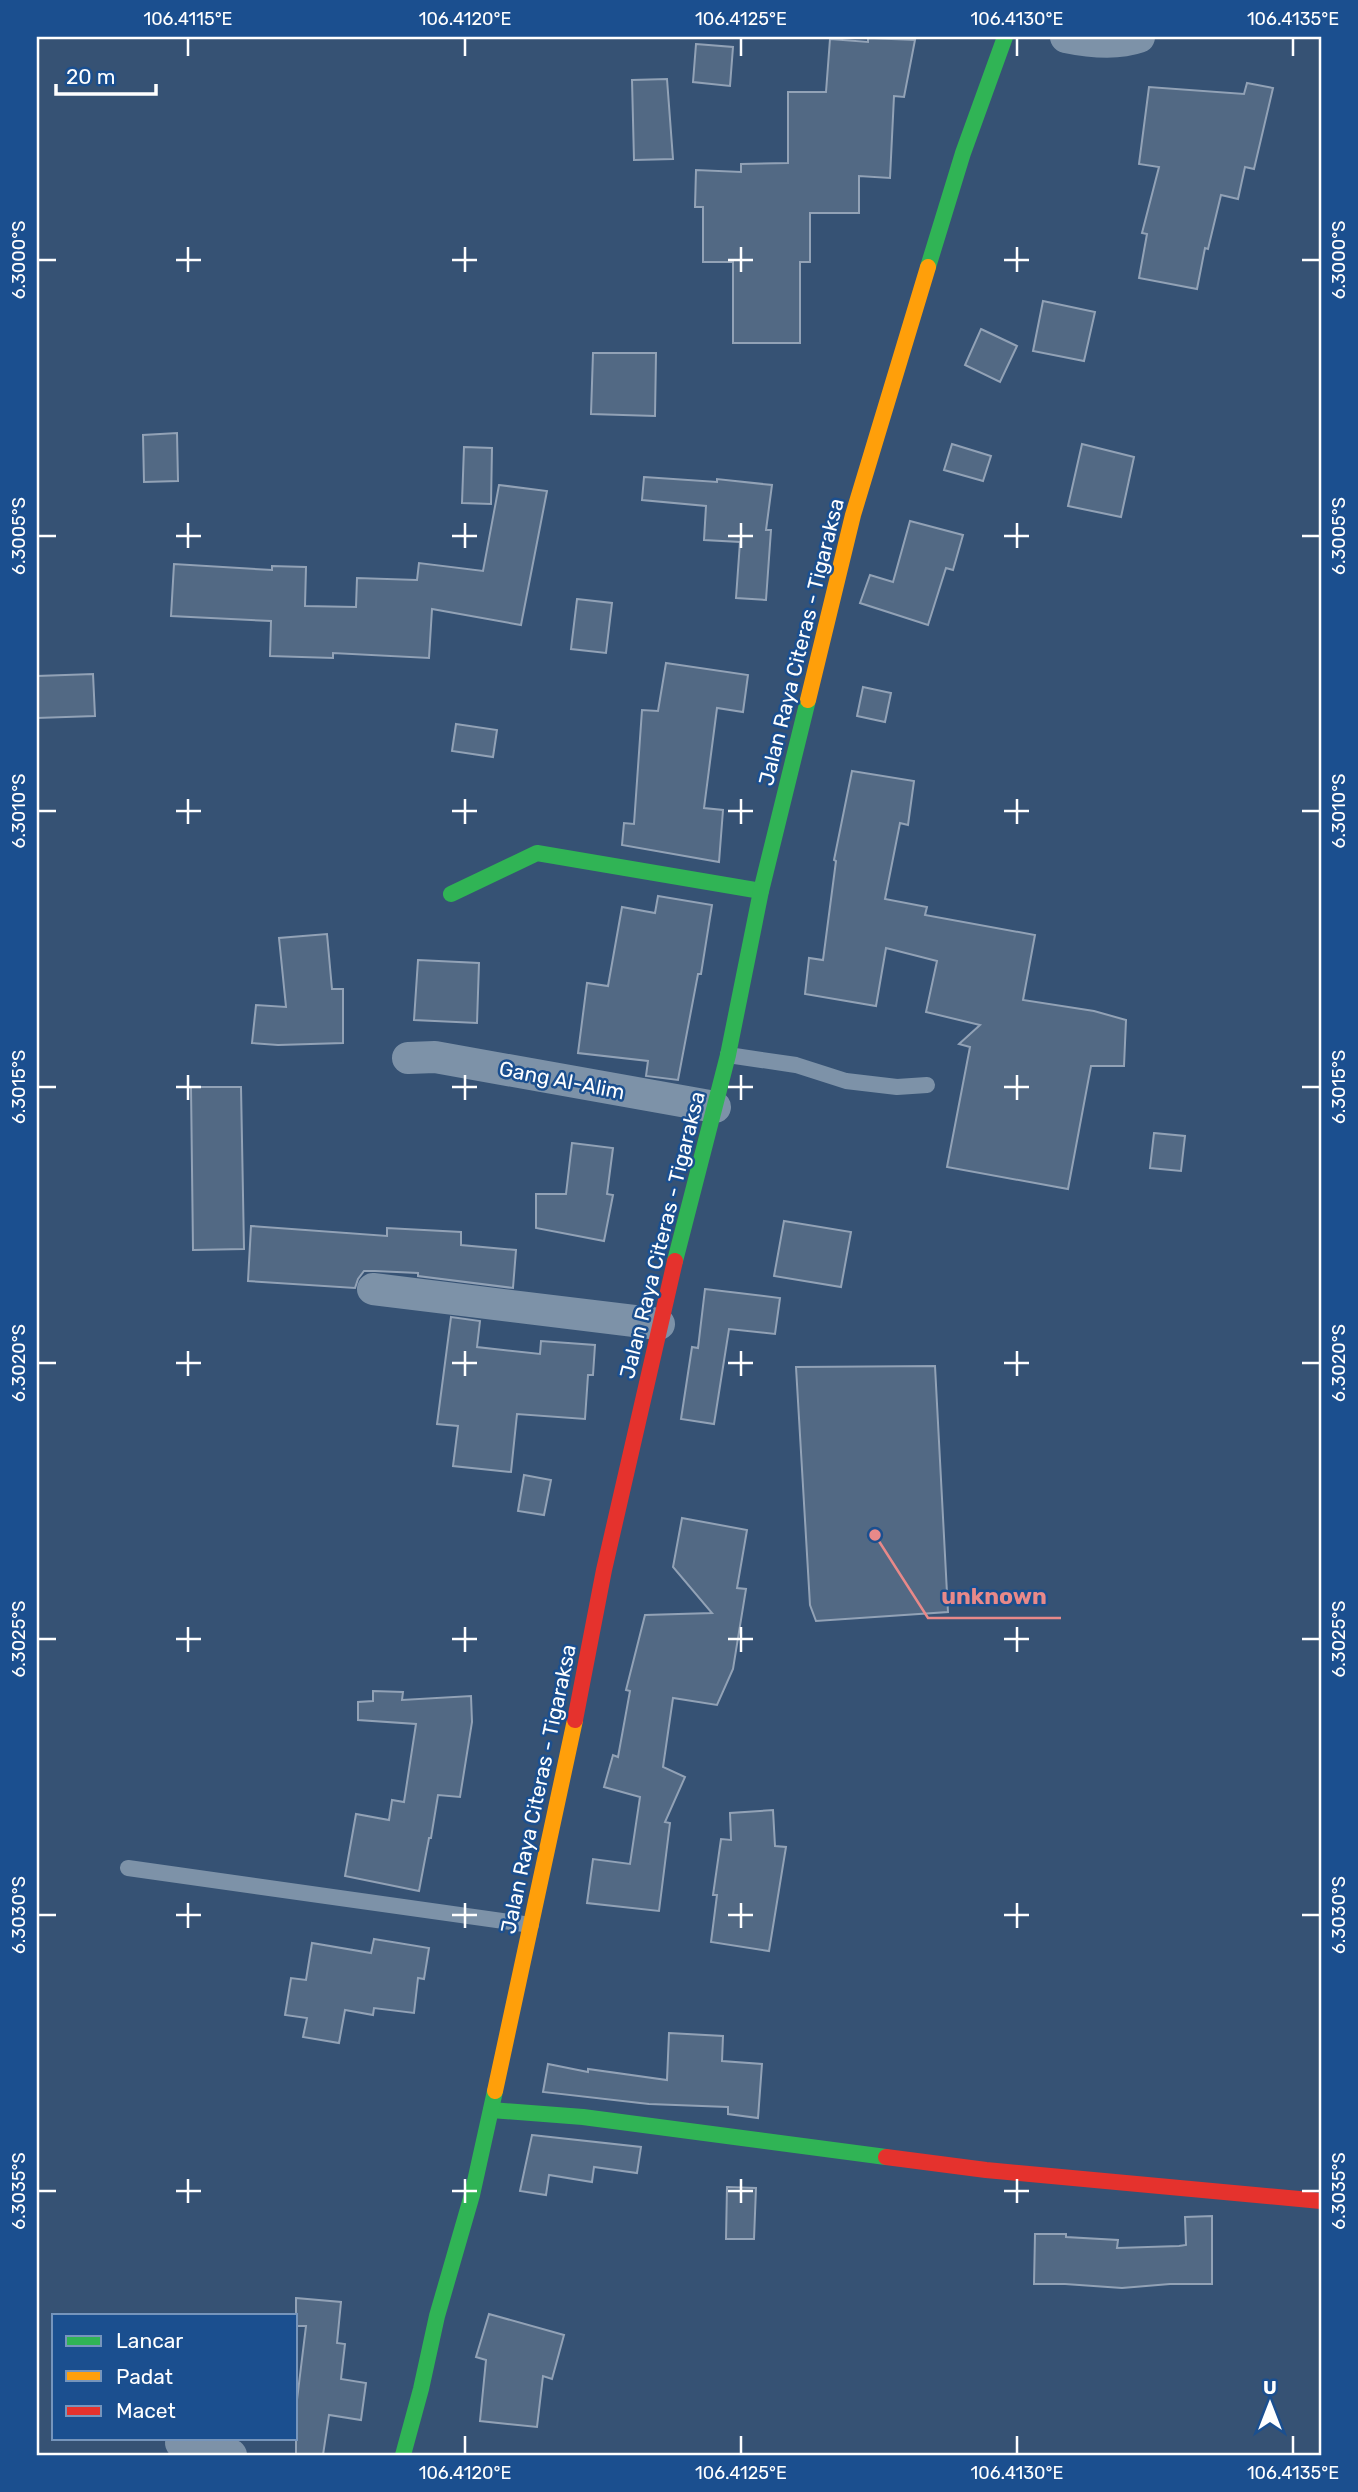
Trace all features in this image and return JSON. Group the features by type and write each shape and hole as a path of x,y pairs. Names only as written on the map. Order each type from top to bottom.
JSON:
{"main road":[{"name":"Jalan Raya Citeras - Tigaraksa","path":"402,2455 421,2389 437,2316 472,2195 561,1791 604,1570 659,1324 729,1055 761,891 853,514 963,153 1005,37"},
{"path":"451,894 537,853 761,891"},
{"path":"491,2109 636,2124 986,2170 1321,2200"}],"street":[{"path":"1066,37 1106,42 1127,41 1139,37"},
{"name":"Gang Al-Alim","path":"408,1058 435,1056 715,1107"},
{"path":"373,1289 659,1324"},
{"path":"181,2443 231,2455"}],"lane":[{"path":"729,1055 796,1065 846,1081 897,1087 927,1085"},
{"path":"128,1868 531,1925"}],"building":[{"path":"868,38 915,40 904,97 894,96 890,178 859,176 859,213 810,213 810,262 800,262 800,343 733,343 733,262 703,262 703,207 695,207 696,170 741,172 741,164 788,163 788,92 826,92 830,39 868,42"},
{"path":"696,44 733,47 730,86 693,82"},
{"path":"667,79 673,159 634,160 632,80"},
{"path":"1247,83 1273,88 1254,169 1245,167 1238,199 1221,195 1208,249 1205,248 1197,289 1139,278 1147,234 1142,233 1159,167 1139,164 1149,87 1244,94"},
{"path":"1043,301 1095,312 1084,361 1033,351"},
{"path":"981,329 1017,346 1000,382 965,365"},
{"path":"593,353 656,353 655,416 591,414"},
{"path":"177,433 178,481 144,482 143,435"},
{"path":"952,444 991,456 983,481 944,470"},
{"path":"1082,444 1134,457 1121,517 1068,506"},
{"path":"464,447 492,448 491,504 462,503"},
{"path":"644,477 717,482 717,479 772,485 766,530 771,530 766,600 736,598 740,542 704,540 706,506 642,500"},
{"path":"499,485 547,491 521,625 432,609 429,658 333,653 333,658 270,656 271,621 171,616 174,564 272,570 272,566 306,567 305,606 356,607 357,578 417,580 419,563 483,571"},
{"path":"910,521 963,535 953,570 946,568 928,625 860,603 870,575 893,582"},
{"path":"577,599 612,603 606,653 571,649"},
{"path":"666,663 748,675 743,712 717,708 704,808 723,810 719,862 622,845 624,823 634,824 642,710 658,711"},
{"path":"93,674 95,716 37,718 37,676"},
{"path":"863,687 891,693 885,722 857,716"},
{"path":"456,724 497,730 493,757 452,751"},
{"path":"852,771 914,781 908,825 900,823 885,899 927,907 925,915 1035,935 1023,1000 1094,1011 1126,1020 1124,1066 1091,1066 1068,1189 947,1167 970,1047 959,1044 980,1025 926,1012 937,961 886,948 876,1006 805,994 809,958 823,960 834,860"},
{"path":"658,896 712,905 701,974 698,974 678,1080 646,1076 648,1061 578,1053 587,983 608,986 622,907 655,913"},
{"path":"327,934 332,989 343,989 343,1043 252,1043 256,1005 286,1007 279,938"},
{"path":"418,960 479,963 477,1023 414,1020"},
{"path":"191,1087 241,1087 244,1249 193,1250"},
{"path":"1154,1133 1185,1136 1181,1171 1150,1168"},
{"path":"572,1143 613,1148 607,1194 613,1195 604,1241 536,1228 536,1194 566,1194"},
{"path":"784,1221 851,1232 841,1287 774,1276"},
{"path":"251,1226 387,1236 387,1228 461,1232 461,1245 516,1250 513,1288 418,1276 418,1273 375,1271 364,1271 355,1288 248,1281"},
{"path":"705,1289 780,1298 775,1334 729,1329 714,1424 681,1419 692,1347 698,1348"},
{"path":"451,1317 480,1321 477,1347 540,1354 541,1341 595,1345 593,1375 588,1375 585,1419 517,1414 511,1472 453,1466 458,1426 437,1424"},
{"path":"935,1366 948,1612 816,1621 810,1605 796,1367"},
{"path":"524,1475 551,1480 544,1515 518,1511"},
{"path":"682,1518 747,1530 737,1588 746,1589 733,1669 717,1705 673,1698 663,1767 685,1777 665,1822 670,1823 659,1911 587,1903 593,1859 630,1864 640,1797 604,1787 613,1755 618,1757 630,1691 626,1690 645,1615 712,1613 673,1567"},
{"path":"373,1691 403,1692 402,1700 471,1696 472,1722 460,1797 438,1795 419,1891 345,1876 356,1814 389,1820 392,1800 404,1802 416,1724 358,1720 358,1702 373,1701"},
{"path":"773,1810 775,1846 786,1847 769,1951 711,1942 717,1895 713,1895 721,1839 731,1840 730,1813"},
{"path":"374,1939 429,1948 424,1979 418,1978 414,2013 374,2008 373,2015 345,2010 339,2043 303,2037 307,2018 285,2015 291,1978 306,1980 312,1943 371,1953"},
{"path":"669,2033 723,2036 722,2061 762,2064 758,2118 728,2114 728,2107 649,2104 543,2092 548,2064 588,2072 588,2069 667,2080"},
{"path":"532,2135 641,2147 637,2173 594,2167 592,2182 549,2175 546,2195 520,2191"},
{"path":"727,2187 756,2188 754,2239 726,2239"},
{"path":"1212,2216 1212,2284 1122,2288 1034,2284 1035,2234 1066,2234 1066,2237 1118,2240 1117,2248 1179,2246 1186,2245 1185,2217"},
{"path":"296,2298 341,2302 337,2343 345,2344 341,2379 366,2383 361,2420 329,2415 323,2455 296,2455 298,2392 306,2326 298,2326"},
{"path":"489,2314 564,2335 552,2379 543,2376 537,2427 480,2421 486,2360 476,2357"}],"traffic: fast":[{"path":"928,267 963,153 1005,37"},
{"path":"675,1261 728,1055 761,891 808,700"},
{"path":"451,894 537,853 761,891"},
{"path":"403,2455 437,2316 472,2195 495,2091"},
{"path":"491,2110 583,2117 886,2157"}],"traffic: slow":[{"path":"808,700 853,515 928,267"},
{"path":"495,2091 575,1720"}],"traffic: jam":[{"path":"575,1720 604,1570 675,1261"},
{"path":"886,2157 986,2170 1321,2201"}],"place":[{"name":"unknown","path":"875,1535"}]}
